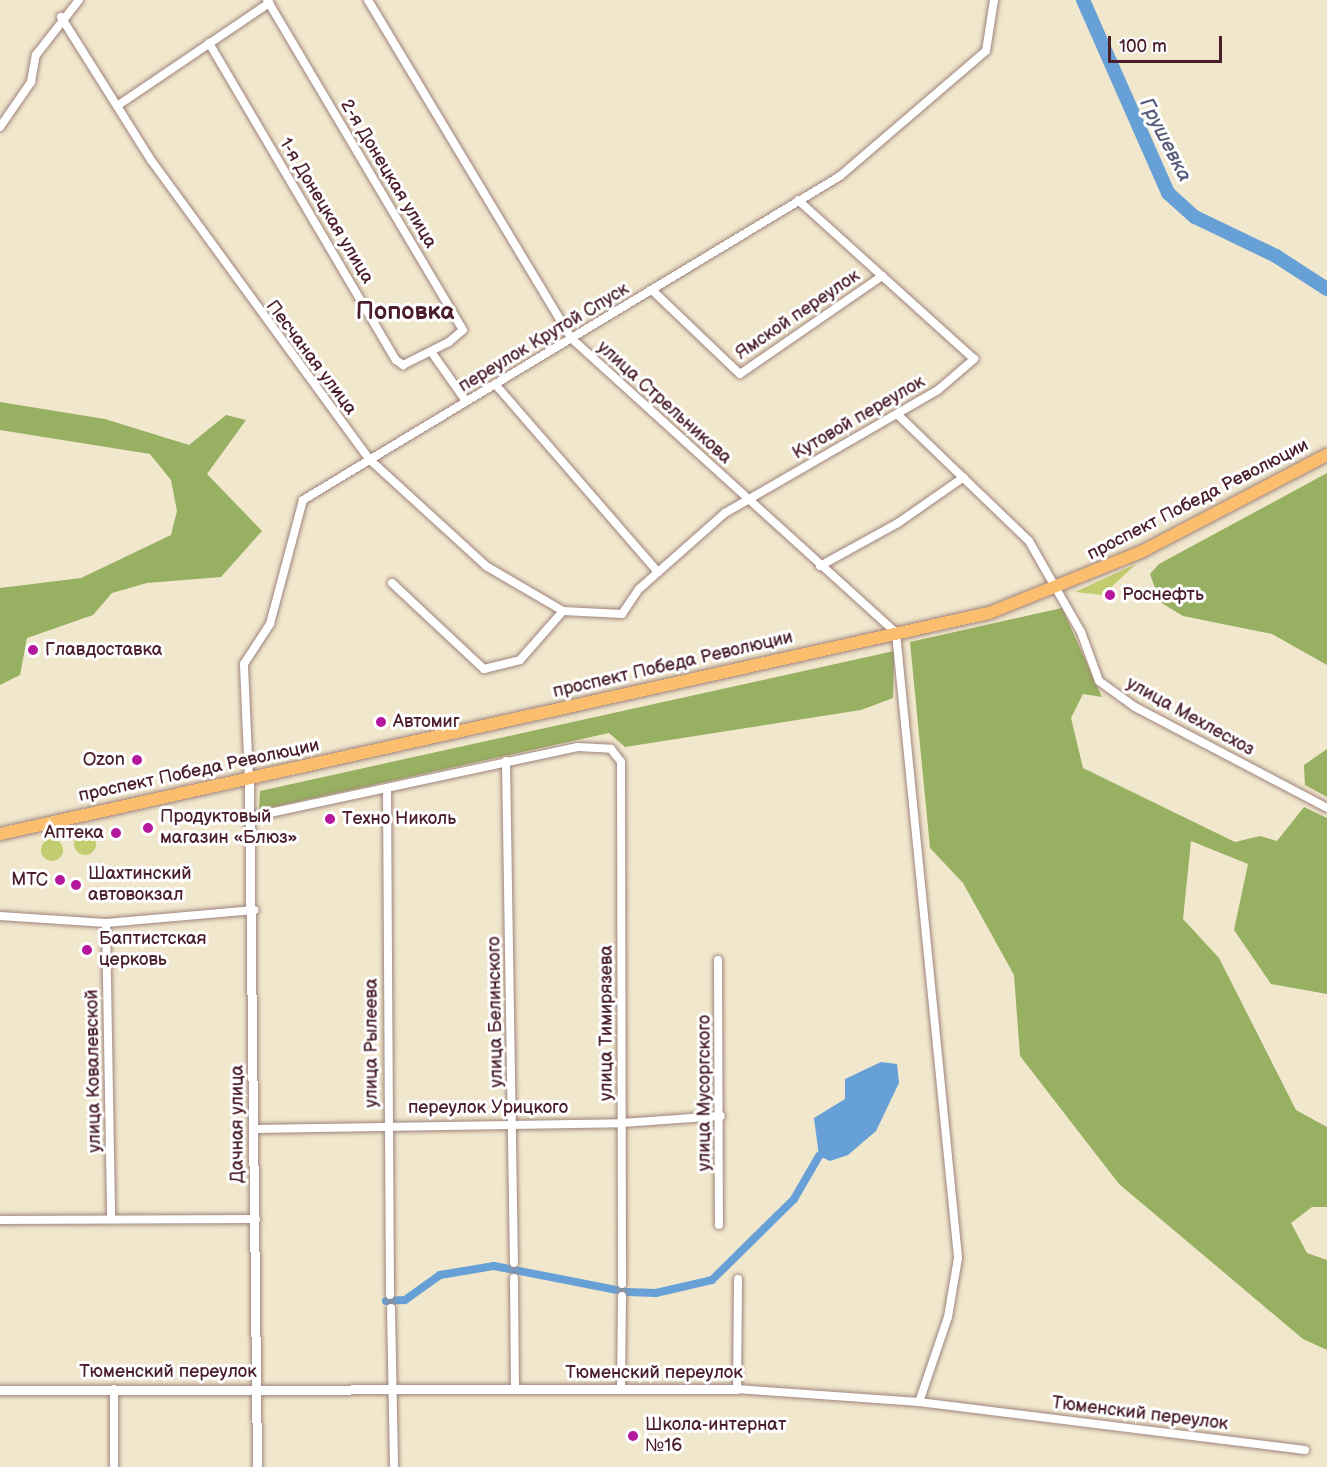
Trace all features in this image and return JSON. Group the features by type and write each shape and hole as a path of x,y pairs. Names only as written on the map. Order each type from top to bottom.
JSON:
{"main road":[{"name":"проспект Победа Революции","path":"0,834 989,613 1059,587 1143,551 1327,455"}],"street":[{"path":"0,127 31,82 36,55 61,17 79,0"},
{"name":"улица Стрельникова","path":"368,0 571,338 896,633"},
{"name":"переулок Крутой Спуск","path":"249,780 244,664 270,624 303,501 840,176 986,51 994,0"},
{"path":"117,106 268,1"},
{"name":"2-я Донецкая улица","path":"268,1 463,330 432,352"},
{"name":"Песчаная улица","path":"61,17 117,106 271,331 369,459 486,566 563,611 622,614"},
{"name":"1-я Донецкая улица","path":"208,43 396,360 403,365 432,352"},
{"path":"798,200 882,276"},
{"name":"Ямской переулок","path":"653,291 740,374 882,276"},
{"name":"Кутовой переулок","path":"622,614 658,572 746,498 770,482 805,470 897,414 974,359 882,276"},
{"path":"432,352 466,401"},
{"path":"495,384 658,572"},
{"name":"улица Мехлесхоз","path":"897,414 1029,541 1059,587 1099,681 1135,707 1327,808"},
{"path":"820,566 898,523 964,477"},
{"path":"392,583 484,669 520,660 563,611"},
{"path":"896,633 958,1258 948,1317 919,1402"},
{"name":"улица Тимирязева","path":"506,761 597,745 611,749 621,762 622,1284"},
{"path":"251,817 387,790 506,761"},
{"name":"улица Белинского","path":"506,761 514,1263"},
{"name":"Дачная улица","path":"249,780 254,910 257,1467"},
{"name":"улица Рылеева","path":"387,790 387,1124 390,1295"},
{"path":"0,916 106,923 254,910"},
{"name":"улица Ковалевской","path":"106,923 111,1219"},
{"name":"улица Мусоргского","path":"718,960 722,1116 719,1225"},
{"name":"переулок Урицкого","path":"254,1129 387,1124 622,1123 722,1116"},
{"path":"0,1220 256,1219"},
{"path":"514,1278 515,1389"},
{"path":"737,1389 738,1279"},
{"path":"621,1390 622,1296"},
{"path":"391,1308 394,1467"},
{"path":"114,1389 114,1467"},
{"name":"Тюменский переулок","path":"0,1390 737,1389 919,1402 1305,1450"}],"green space":[{"path":"0,402 105,419 189,445 226,415 246,420 207,474 262,531 221,577 147,583 112,593 93,615 27,638 20,675 0,685 0,588 81,578 171,535 177,511 171,480 150,454 0,430"},
{"path":"1327,473 1327,665 1272,634 1183,616 1160,602 1150,574 1159,564"},
{"path":"1136,564 1103,595 1075,592"},
{"path":"1062,608 1102,697 1083,694 1071,718 1083,768 1235,842 1260,836 1277,841 1304,807 1327,818 1327,994 1271,984 1234,930 1248,864 1191,841 1183,919 1219,958 1296,1110 1327,1127 1327,1207 1312,1207 1291,1223 1307,1253 1327,1260 1327,1350 1303,1339 1119,1184 1020,1056 1014,975 963,883 930,848 910,642"},
{"path":"894,651 893,698 861,710 625,747 609,733 259,810 260,791"},
{"path":"1327,749 1327,797 1305,785 1304,765"},
{"path":"85,833 93,836 96,844 93,852 85,855 77,852 74,844 77,836"},
{"path":"52,839 62,846 63,850 56,860 52,861 42,854 41,850 48,840"}],"water":[{"path":"881,1062 897,1064 899,1083 876,1131 848,1155 830,1161 819,1156 814,1118 845,1099 845,1079"}],"waterway":[{"name":"Грушевка","path":"1083,0 1168,193 1195,217 1276,256 1327,289"},
{"path":"386,1301 405,1300 440,1275 494,1266 627,1292 656,1293 712,1280 794,1199 819,1156"}],"place":[{"name":"Роснефть","path":"1110,595"},
{"name":"Главдоставка","path":"33,650"},
{"name":"Автомиг","path":"381,722"},
{"name":"Ozon","path":"137,760"},
{"name":"Техно Николь","path":"330,819"},
{"name":"Продуктовый магазин «Блюз»","path":"148,828"},
{"name":"Аптека","path":"116,833"},
{"name":"МТС","path":"60,880"},
{"name":"Шахтинский автовокзал","path":"76,885"},
{"name":"Баптистская церковь","path":"87,950"},
{"name":"Школа-интернат №16","path":"633,1436"}],"district":[{"name":"Поповка","path":"405,312"}]}
